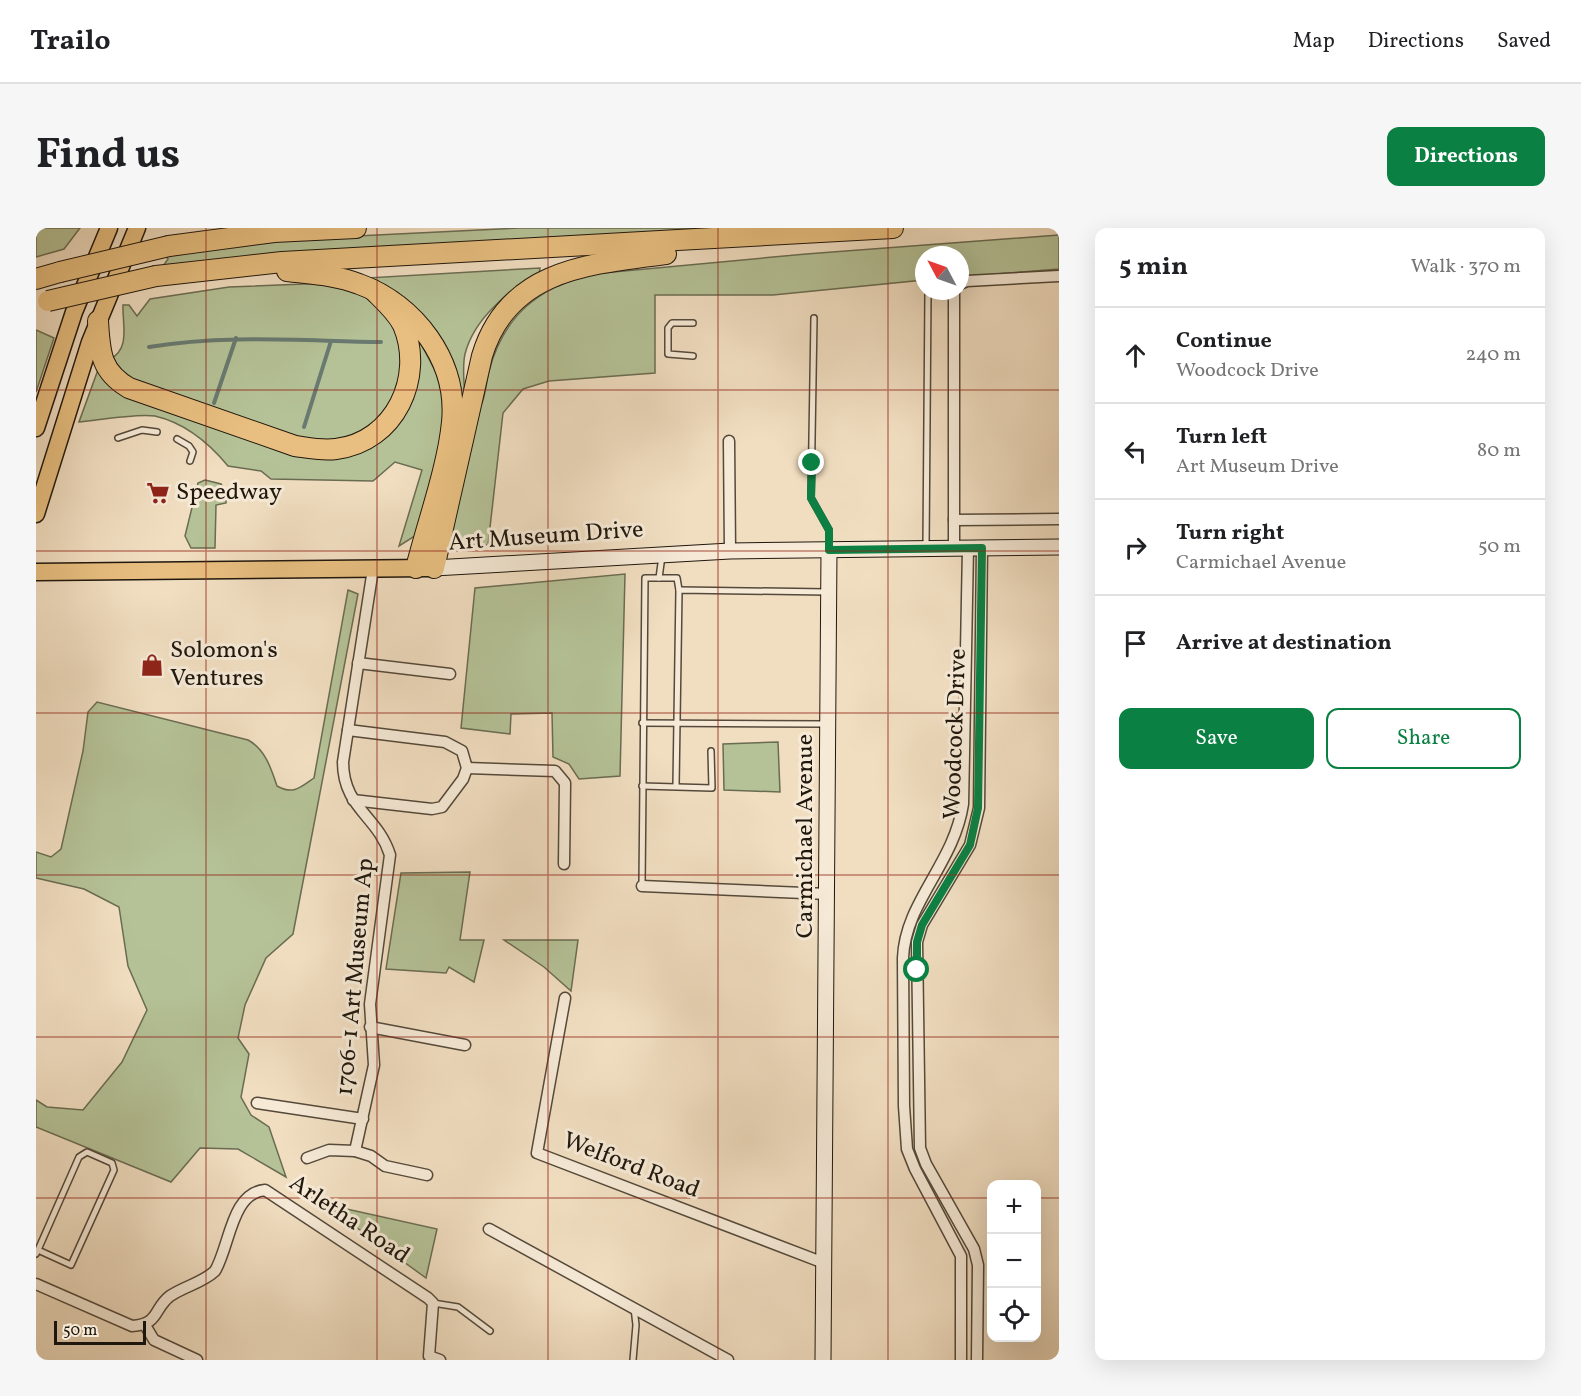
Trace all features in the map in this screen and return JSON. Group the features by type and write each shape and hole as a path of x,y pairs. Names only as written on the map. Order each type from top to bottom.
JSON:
{"highway":[{"path":"36,279 237,228"},
{"path":"169,246 274,232 356,228"},
{"path":"42,303 156,276 215,267 893,228"},
{"path":"425,568 487,339 495,324 518,298 548,278 581,266 835,232"},
{"path":"215,267 328,276 373,290 407,314 429,337 444,366 452,407 450,436 425,568"},
{"path":"98,321 100,348 108,372 129,388 295,446 319,450 338,449 357,444 381,428 401,405 408,387 411,361 405,331 396,313 373,290"}],"main road":[{"path":"36,428 74,312 109,228"},
{"path":"36,514 98,321 137,228"},
{"name":"Art Museum Drive","path":"36,572 425,568"}],"street":[{"path":"969,281 1059,276"},
{"path":"954,300 954,520 968,548"},
{"path":"729,441 730,551"},
{"path":"954,520 1059,519"},
{"name":"Art Museum Drive","path":"425,568 730,551 1059,547"},
{"name":"Woodcock Drive","path":"961,1360 961,1256 916,1172 907,1149 903,1107 903,937 911,917 951,849 962,813 968,548"},
{"name":"Woodcock Drive","path":"968,548 978,808 970,845 922,925 917,942 920,1148 926,1164 974,1249 978,1265 977,1360"},
{"name":"Carmichael Avenue","path":"823,1360 829,550"},
{"name":"1706-1 Art Museum Ap","path":"355,1151 374,1065 370,1027 372,986 390,855 386,842 353,800 343,779 343,762 373,569"},
{"path":"358,663 450,674"},
{"path":"348,730 445,742 462,751 467,768 457,791 442,807 432,809 353,800"},
{"path":"467,768 555,771 561,776 565,783 564,864"},
{"path":"642,886 828,894"},
{"name":"Welford Road","path":"565,998 537,1153 824,1263"},
{"path":"370,1027 465,1045"},
{"path":"257,1103 363,1119"},
{"path":"307,1158 329,1150 355,1151 371,1156 386,1166 427,1175"},
{"name":"Arletha Road","path":"145,1325 157,1316 165,1301 172,1295 207,1278 215,1271 242,1204 255,1191 265,1190 433,1304"},
{"path":"489,1229 728,1360"},
{"path":"36,1284 132,1326 145,1325 154,1340 197,1360"},
{"path":"433,1304 433,1359"}],"lane":[{"path":"926,549 928,300"},
{"name":"Carmichael Avenue","path":"814,318 811,498 829,530 829,550"},
{"path":"693,323 672,324 668,328 668,354 693,356"},
{"path":"118,438 142,429 157,432"},
{"path":"177,439 189,446 193,452 190,461"},
{"path":"659,578 662,554"},
{"path":"642,886 645,578 677,578 679,590 676,786"},
{"path":"679,590 828,592"},
{"path":"642,723 829,724"},
{"path":"642,786 712,789 711,751"},
{"path":"87,1152 112,1163 114,1170 71,1265 37,1252 79,1157 87,1152"},
{"path":"433,1304 458,1307 490,1331"},
{"path":"633,1360 636,1325 634,1308"}],"green space":[{"path":"36,228 80,228 64,249 36,257"},
{"path":"520,228 755,228 310,252 163,266 168,259 165,255 295,239"},
{"path":"1059,235 1059,269 969,276 969,246 915,246 915,281 773,295 655,295 655,373 549,381 523,389 503,413 488,545 461,544 451,533 475,414 483,399 489,371 504,334 526,307 555,287 592,274 806,254"},
{"path":"540,268 539,275 504,297 494,307 469,341 463,368 466,414 421,315 397,292 395,294 366,278"},
{"path":"329,283 362,292 397,326 404,377 382,420 342,442 300,442 128,381 110,359 117,355 123,342 123,305 129,305 137,316 150,299 229,287"},
{"path":"36,330 54,338 36,392"},
{"path":"419,340 442,384 445,423 418,534 399,546 422,470 395,462 373,481 271,479 261,471 228,466 196,435 166,419 139,415 79,422 99,367 224,429 363,446 418,369"},
{"path":"205,480 221,484 226,492 226,503 216,505 215,548 191,548 185,536 198,483"},
{"path":"625,574 620,776 579,779 569,764 553,757 552,713 511,714 510,734 461,728 475,588"},
{"path":"348,590 358,594 293,934 266,958 245,1005 238,1038 249,1054 241,1097 251,1115 269,1127 286,1177 238,1149 200,1148 171,1182 36,1127 36,1100 47,1107 83,1110 122,1062 147,1010 128,966 119,907 84,889 36,878 36,852 51,857 61,849 83,751 88,712 97,702 248,740 263,754 277,786 288,790 300,787 314,778"},
{"path":"778,742 780,792 724,790 723,744"},
{"path":"470,872 460,940 484,940 474,982 449,967 446,973 386,969 401,873"},
{"path":"504,940 578,940 571,991 544,967"},
{"path":"324,1204 437,1229 426,1278"}],"waterway":[{"path":"214,403 236,338"},
{"path":"149,347 236,339 381,342"},
{"path":"304,427 331,341"}],"place":[{"name":"Speedway","path":"158,493"},
{"name":"Solomon's Ventures","path":"152,665"}],"route":[{"path":"812,463 811,498 829,530 829,550 982,548 978,808 970,845 922,925 917,942 917,970"}]}
